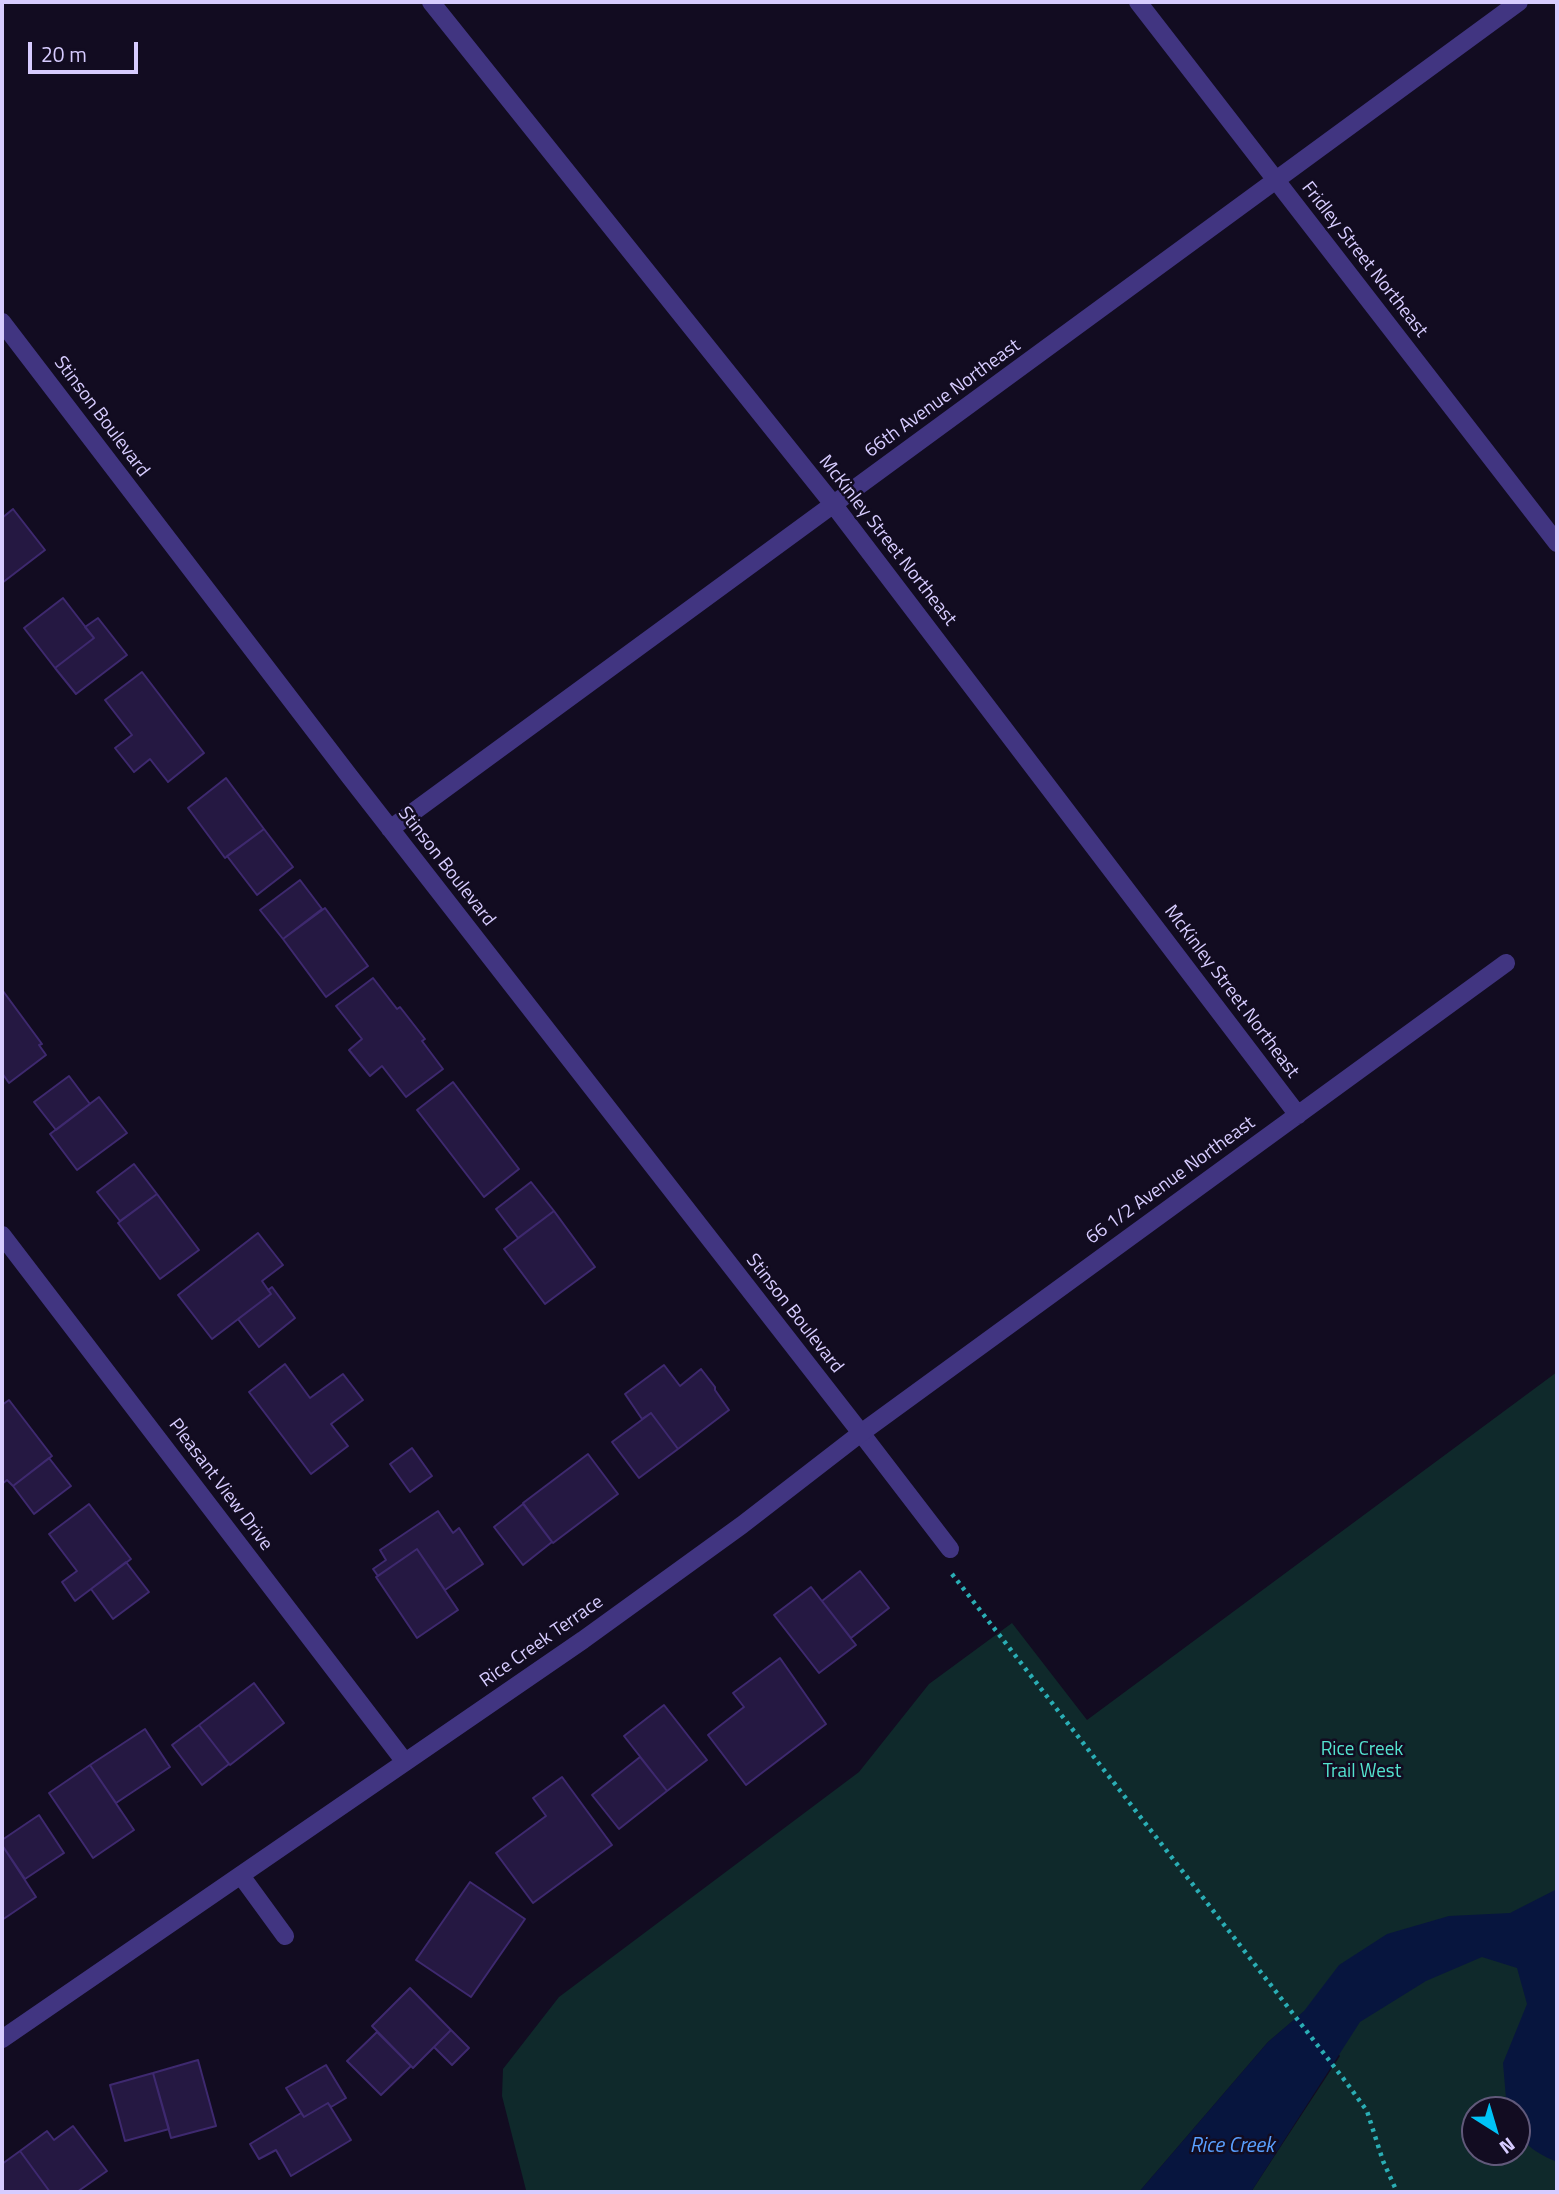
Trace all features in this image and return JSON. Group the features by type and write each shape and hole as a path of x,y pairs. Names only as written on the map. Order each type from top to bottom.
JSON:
{"street":[{"name":"McKinley Street Northeast","path":"431,2 833,504 1298,1115"},
{"name":"Fridley Street Northeast","path":"1138,2 1557,543"},
{"name":"66th Avenue Northeast","path":"390,830 1519,2"},
{"name":"Stinson Boulevard","path":"2,322 390,830 950,1549"},
{"name":"66 1/2 Avenue Northeast","path":"861,1433 1506,963"},
{"name":"Pleasant View Drive","path":"2,1235 405,1762"},
{"name":"Rice Creek Terrace","path":"2,2039 242,1877 583,1640 742,1525 861,1433"},
{"path":"242,1877 285,1936"}],"path":[{"path":"950,1549 948,1568 1367,2111 1383,2161 1397,2192"}],"green space":[{"name":"Rice Creek Trail West","path":"1557,1372 1557,2192 1251,2192 1340,2056 1306,2010 1268,2042 1139,2192 525,2192 502,2096 503,2069 559,1997 859,1772 929,1684 1012,1623 1087,1720"}],"water":[{"name":"Rice Creek","path":"1557,1889 1557,2162 1531,2148 1531,2096 1506,2096 1503,2063 1527,2004 1517,1968 1482,1957 1426,1981 1360,2022 1251,2192 1139,2192 1268,2042 1304,2011 1339,1965 1387,1934 1449,1916 1510,1913"}],"building":[{"path":"13,509 45,550 2,583 2,518"},
{"path":"63,598 94,638 55,668 24,628"},
{"path":"98,618 127,655 76,694 55,668 94,638 85,627"},
{"path":"142,672 204,753 168,782 150,759 134,772 115,748 132,735 105,700"},
{"path":"226,778 264,829 225,858 188,808"},
{"path":"264,829 293,867 257,895 227,856"},
{"path":"300,880 322,909 283,939 260,910"},
{"path":"325,908 368,966 326,997 283,939"},
{"path":"373,978 425,1039 422,1041 443,1069 406,1097 382,1066 370,1076 349,1050 362,1039 336,1006"},
{"path":"3,991 42,1044 39,1045 46,1055 9,1083 2,1073"},
{"path":"69,1076 90,1104 56,1130 34,1102"},
{"path":"453,1082 519,1169 484,1197 417,1110"},
{"path":"99,1097 127,1133 77,1170 50,1134"},
{"path":"134,1164 157,1194 120,1221 97,1192"},
{"path":"531,1182 554,1211 518,1238 496,1209"},
{"path":"157,1194 199,1250 160,1279 118,1223"},
{"path":"554,1211 595,1267 545,1304 504,1249"},
{"path":"258,1233 283,1265 262,1281 271,1294 212,1339 178,1295"},
{"path":"272,1287 295,1318 259,1347 238,1319 271,1294 268,1290"},
{"path":"285,1364 310,1398 343,1374 363,1400 331,1424 348,1446 311,1474 249,1392"},
{"path":"664,1365 680,1386 701,1369 729,1410 678,1449 651,1413 642,1419 625,1394"},
{"path":"9,1400 52,1456 13,1486 7,1480 2,1484 2,1405"},
{"path":"651,1413 678,1449 639,1478 612,1442"},
{"path":"412,1448 432,1476 410,1492 390,1464"},
{"path":"588,1454 618,1494 553,1543 523,1503"},
{"path":"49,1458 71,1486 34,1514 13,1486"},
{"path":"89,1504 131,1559 75,1601 62,1582 77,1571 49,1534"},
{"path":"523,1504 552,1542 523,1565 494,1527"},
{"path":"438,1511 453,1533 459,1528 483,1564 445,1590 417,1549 378,1576 373,1569 386,1560 380,1550"},
{"path":"417,1549 458,1610 417,1638 376,1577"},
{"path":"126,1562 149,1592 113,1619 91,1589"},
{"path":"860,1571 889,1608 851,1638 822,1601"},
{"path":"811,1587 856,1645 819,1673 774,1615"},
{"path":"780,1658 826,1724 746,1785 708,1735 744,1707 733,1693"},
{"path":"254,1683 284,1723 230,1765 199,1725"},
{"path":"664,1705 707,1760 667,1791 624,1736"},
{"path":"199,1725 229,1764 202,1785 172,1745"},
{"path":"145,1729 170,1767 116,1803 90,1765"},
{"path":"640,1757 667,1791 619,1829 592,1795"},
{"path":"90,1765 134,1830 93,1858 49,1793"},
{"path":"562,1777 612,1845 533,1903 496,1853 546,1816 533,1798"},
{"path":"39,1815 64,1853 25,1879 2,1845 2,1840"},
{"path":"2,1845 36,1897 2,1920"},
{"path":"470,1882 525,1919 471,1997 416,1960"},
{"path":"410,1988 451,2030 413,2068 372,2026"},
{"path":"451,2030 469,2048 452,2065 434,2047"},
{"path":"377,2032 411,2066 381,2095 347,2061"},
{"path":"198,2060 216,2126 171,2138 153,2073"},
{"path":"326,2065 346,2098 331,2107 328,2103 304,2117 286,2088"},
{"path":"153,2073 169,2129 125,2141 110,2085"},
{"path":"328,2103 351,2140 291,2176 276,2150 259,2159 250,2144 301,2113 304,2117"},
{"path":"73,2126 107,2171 77,2192 50,2192 20,2151 47,2131 54,2140"},
{"path":"20,2151 50,2192 2,2192 2,2164"}]}
